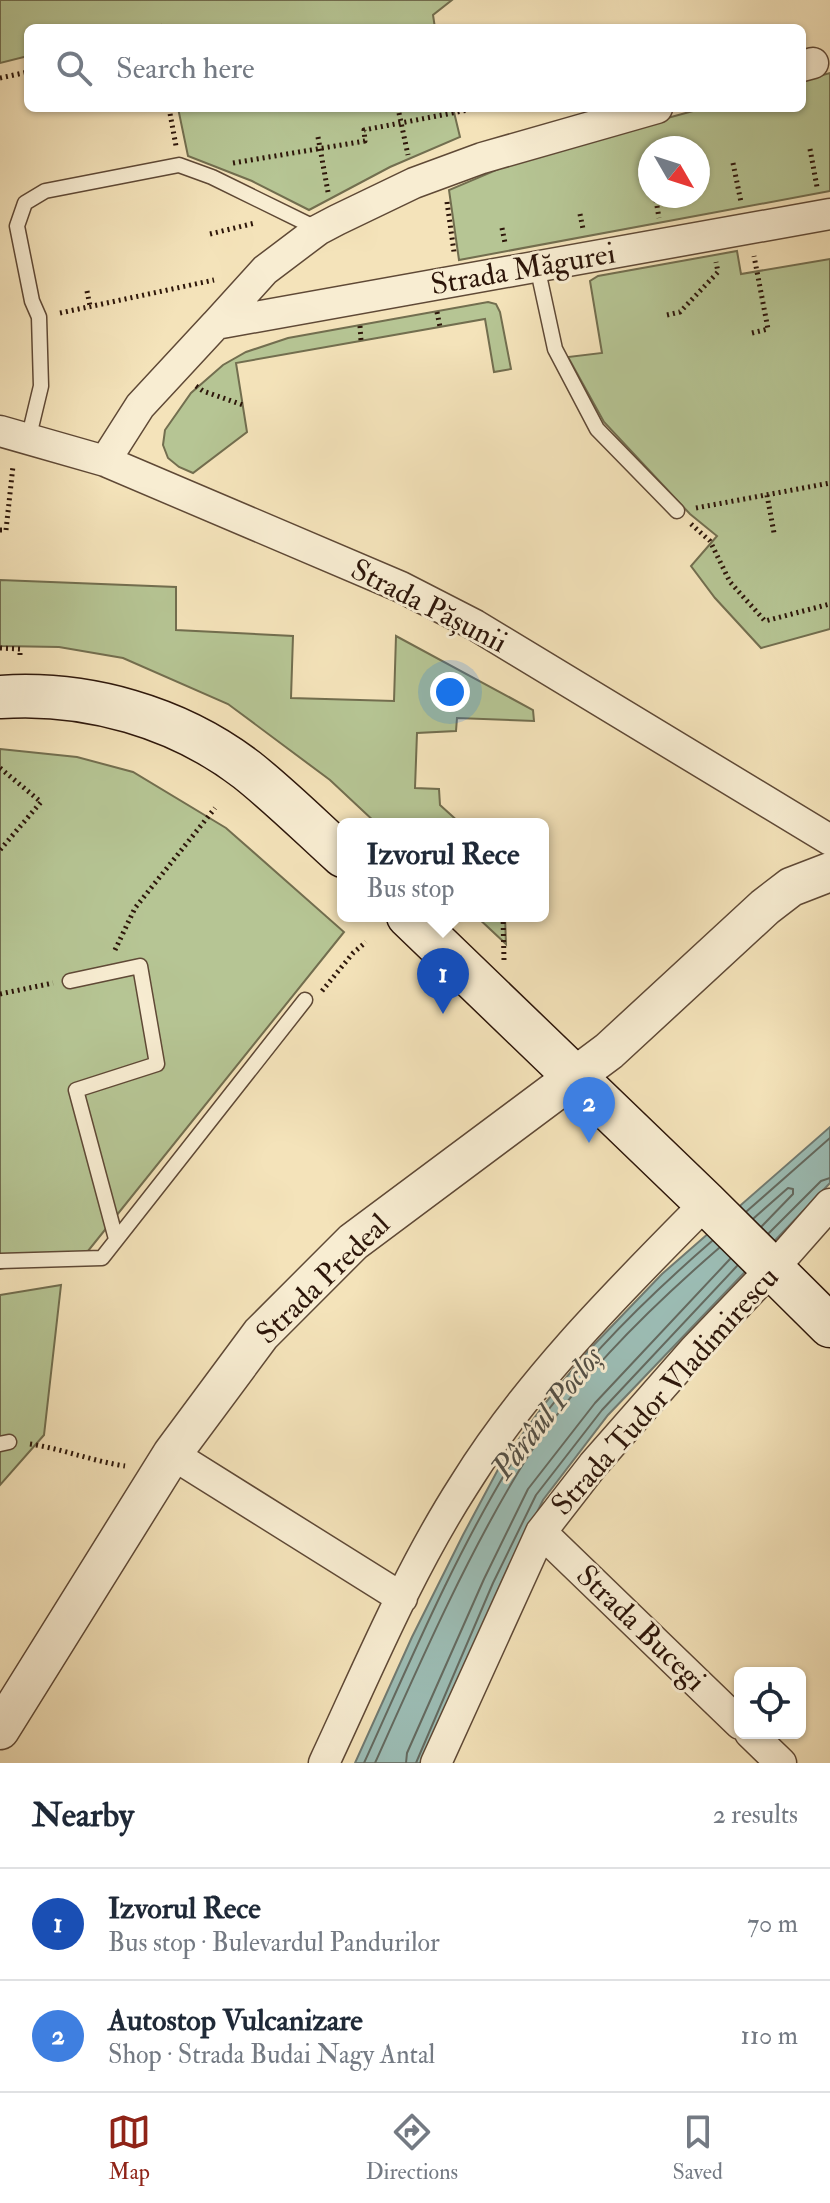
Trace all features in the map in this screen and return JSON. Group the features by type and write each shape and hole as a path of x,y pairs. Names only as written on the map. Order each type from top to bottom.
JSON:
{"main road":[{"path":"0,697 20,695 104,704 172,725 246,769 337,851"},
{"path":"414,922 830,1326"}],"street":[{"path":"105,461 140,406 265,270 324,216 454,168 643,112"},
{"name":"Strada Măgurei","path":"216,324 537,266 825,206"},
{"name":"Strada Pășunii","path":"14,441 105,461 401,587 475,625 830,840"},
{"name":"Strada Predeal","path":"0,1730 172,1454 261,1334 353,1242 577,1078 765,907 791,887 830,872"},
{"name":"Strada Tudor Vladimirescu","path":"436,1763 541,1532 613,1442 694,1350 830,1204"},
{"path":"324,1763 402,1598 464,1484 571,1344 713,1210"},
{"path":"172,1454 402,1598"},
{"name":"Strada Bucegi","path":"541,1532 734,1718"},
{"path":"756,1739 781,1763"}],"lane":[{"path":"14,441 41,386 39,317 32,301 17,226 25,203 45,191 179,165 235,188 324,216"},
{"path":"537,266 555,349 597,429 677,511"},
{"path":"70,981 140,966 157,1064 76,1090 116,1239"},
{"path":"0,1261 102,1258 305,1000"}],"path":[{"path":"0,78 24,73"},
{"path":"170,112 177,153"},
{"path":"227,164 365,141 364,130 458,112"},
{"path":"399,113 410,164"},
{"path":"318,137 324,216"},
{"path":"810,149 825,206"},
{"path":"733,163 742,212"},
{"path":"444,187 456,261"},
{"path":"210,234 260,222"},
{"path":"752,333 768,329 754,253"},
{"path":"667,315 680,312 718,272 716,260"},
{"path":"39,317 224,278"},
{"path":"87,291 90,306"},
{"path":"192,383 203,391 243,405"},
{"path":"0,530 6,530 14,441"},
{"path":"677,511 830,483"},
{"path":"767,495 774,533"},
{"path":"677,511 710,541 730,582 765,621 830,604"},
{"path":"0,648 20,649 20,656"},
{"path":"0,768 41,802 0,850"},
{"path":"104,973 135,908 215,808"},
{"path":"503,922 504,961"},
{"path":"305,1000 311,1005 353,953 366,942"},
{"path":"0,994 45,984"},
{"path":"5,1443 61,1448 90,1460 130,1467"}],"green space":[{"path":"0,0 452,0 433,15 434,24 24,24 24,57 0,63"},
{"path":"830,73 830,191 459,260 449,190 532,155 689,112 806,112 806,80"},
{"path":"179,112 454,112 460,137 390,167 309,210 252,181 188,156"},
{"path":"737,251 741,274 830,259 830,629 761,648 715,598 691,566 717,536 690,514 604,422 568,357 602,353 590,281 598,276"},
{"path":"488,302 496,304 500,312 511,369 494,372 485,319 236,363 247,432 193,473 168,458 163,445 165,430 191,393 223,365 246,352 288,338"},
{"path":"0,580 176,587 176,630 293,636 291,698 394,701 396,636 533,710 534,721 457,718 456,731 417,733 415,788 439,789 440,805 454,818 371,818 330,780 228,704 123,658 59,647 0,646"},
{"path":"0,749 77,757 133,772 226,828 344,932 88,1251 0,1269"},
{"path":"482,922 505,922 506,944"},
{"path":"61,1285 44,1435 0,1485 0,1295"}],"water":[{"name":"Pârâul Pocloș","path":"830,1127 830,1183 608,1415 543,1500 501,1586 423,1763 355,1763 412,1637 463,1535 502,1462 546,1402 587,1352 662,1274"}],"place":[{"name":"Izvorul Rece","path":"443,1014"},
{"name":"Autostop Vulcanizare","path":"589,1143"}]}
